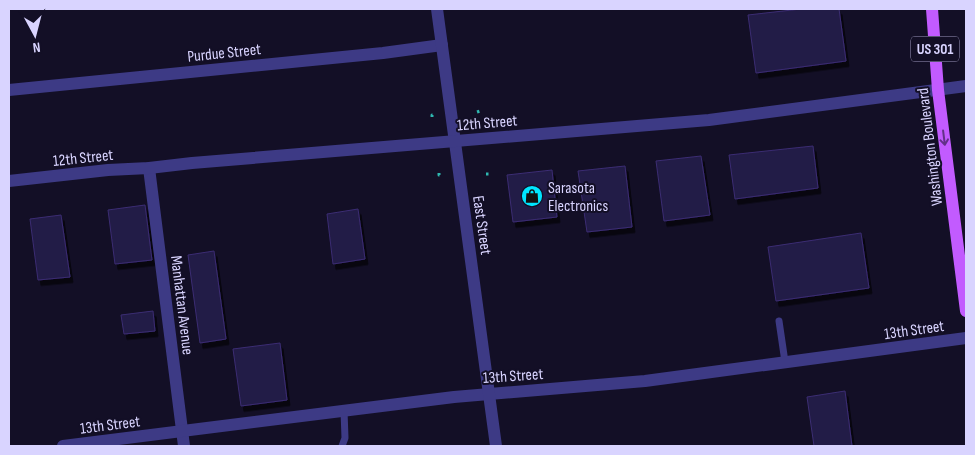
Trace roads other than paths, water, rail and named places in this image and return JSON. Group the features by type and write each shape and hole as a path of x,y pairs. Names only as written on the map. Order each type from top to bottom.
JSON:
{"main road":[{"name":"Washington Boulevard","path":"932,9 938,90 966,311"}],"street":[{"name":"East Street","path":"437,9 496,446"},
{"name":"Purdue Street","path":"9,90 383,53 442,45"},
{"name":"12th Street","path":"9,181 192,162 709,120 966,86"},
{"name":"Manhattan Avenue","path":"148,168 184,446"},
{"name":"13th Street","path":"62,446 489,393 645,380 966,338"}],"lane":[{"path":"779,321 785,362"},
{"path":"342,446 345,438 344,411"}],"place":[{"name":"Sarasota Electronics","path":"532,196"}]}
